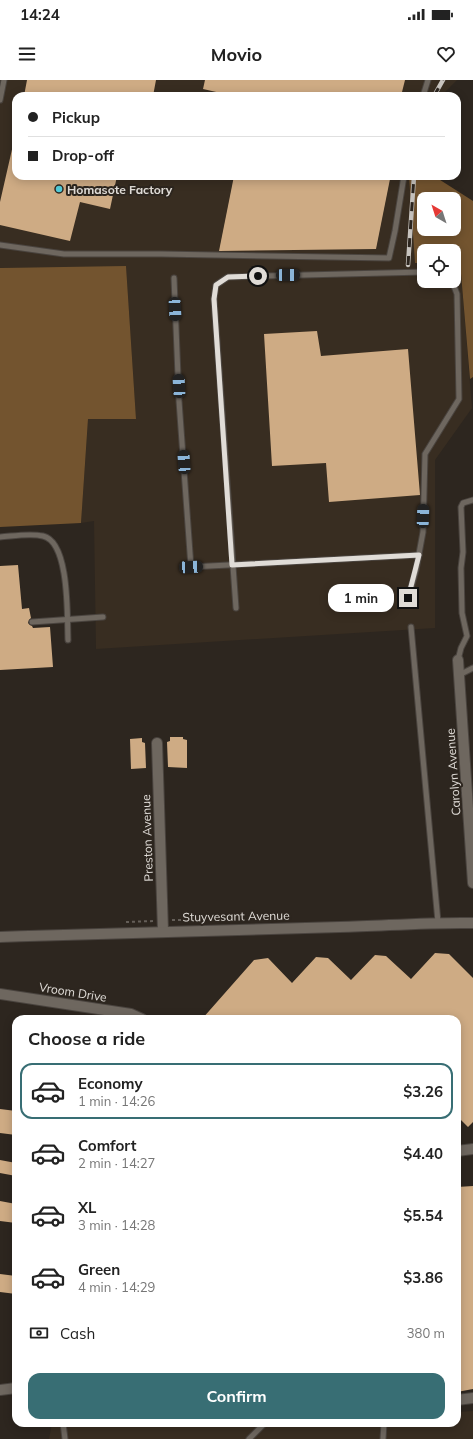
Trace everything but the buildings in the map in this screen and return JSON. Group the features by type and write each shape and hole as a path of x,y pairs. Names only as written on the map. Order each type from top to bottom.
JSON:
{"street":[{"name":"Carolyn Avenue","path":"458,660 473,883"},
{"name":"Preston Avenue","path":"157,743 163,931"},
{"name":"Stuyvesant Avenue","path":"0,937 163,931 340,927 438,922 473,923"},
{"name":"Vroom Drive","path":"0,994 133,1015"},
{"path":"461,1150 473,1149"},
{"path":"0,1390 12,1388"},
{"path":"461,1400 473,1398"}],"lane":[{"path":"0,100 4,80"},
{"path":"424,92 428,80"},
{"path":"0,245 64,254 389,258 403,180"},
{"path":"236,608 214,299 216,285 228,277 417,272"},
{"path":"174,278 179,401 191,567 419,555"},
{"path":"408,598 423,532 425,454 459,400 457,294 455,288"},
{"path":"458,660 461,648 470,635 462,613 460,568 463,552 461,507 463,503 473,500"},
{"path":"0,537 45,536 53,542 59,552 63,565 68,640"},
{"path":"32,622 102,617"},
{"path":"411,627 438,922"},
{"path":"459,675 473,668"},
{"path":"64,1427 65,1439"},
{"path":"249,1439 261,1427"},
{"path":"383,1439 384,1427"}],"shaded area":[{"path":"0,80 457,80 445,92 12,92 12,180 409,180 415,263 417,263 417,288 461,288 461,274 472,408 435,460 435,628 96,649 94,521 81,523 88,419 136,419 126,267 0,268"},
{"path":"409,180 440,180 459,192 417,192 417,236 461,236 461,193 473,201 473,377 470,379 461,274 461,244 417,244 417,263 415,263"},
{"path":"126,266 136,419 88,419 81,523 0,527 0,268"},
{"path":"473,1411 473,1439 49,1439 51,1427 461,1427 461,1412"}],"railway":[{"path":"436,92 443,80"},
{"path":"408,265 414,180"}],"place":[{"name":"Homasote Factory","path":"59,189"}],"route":[{"path":"258,276 228,277 216,285 214,299 232,565 419,555 408,598"}]}
